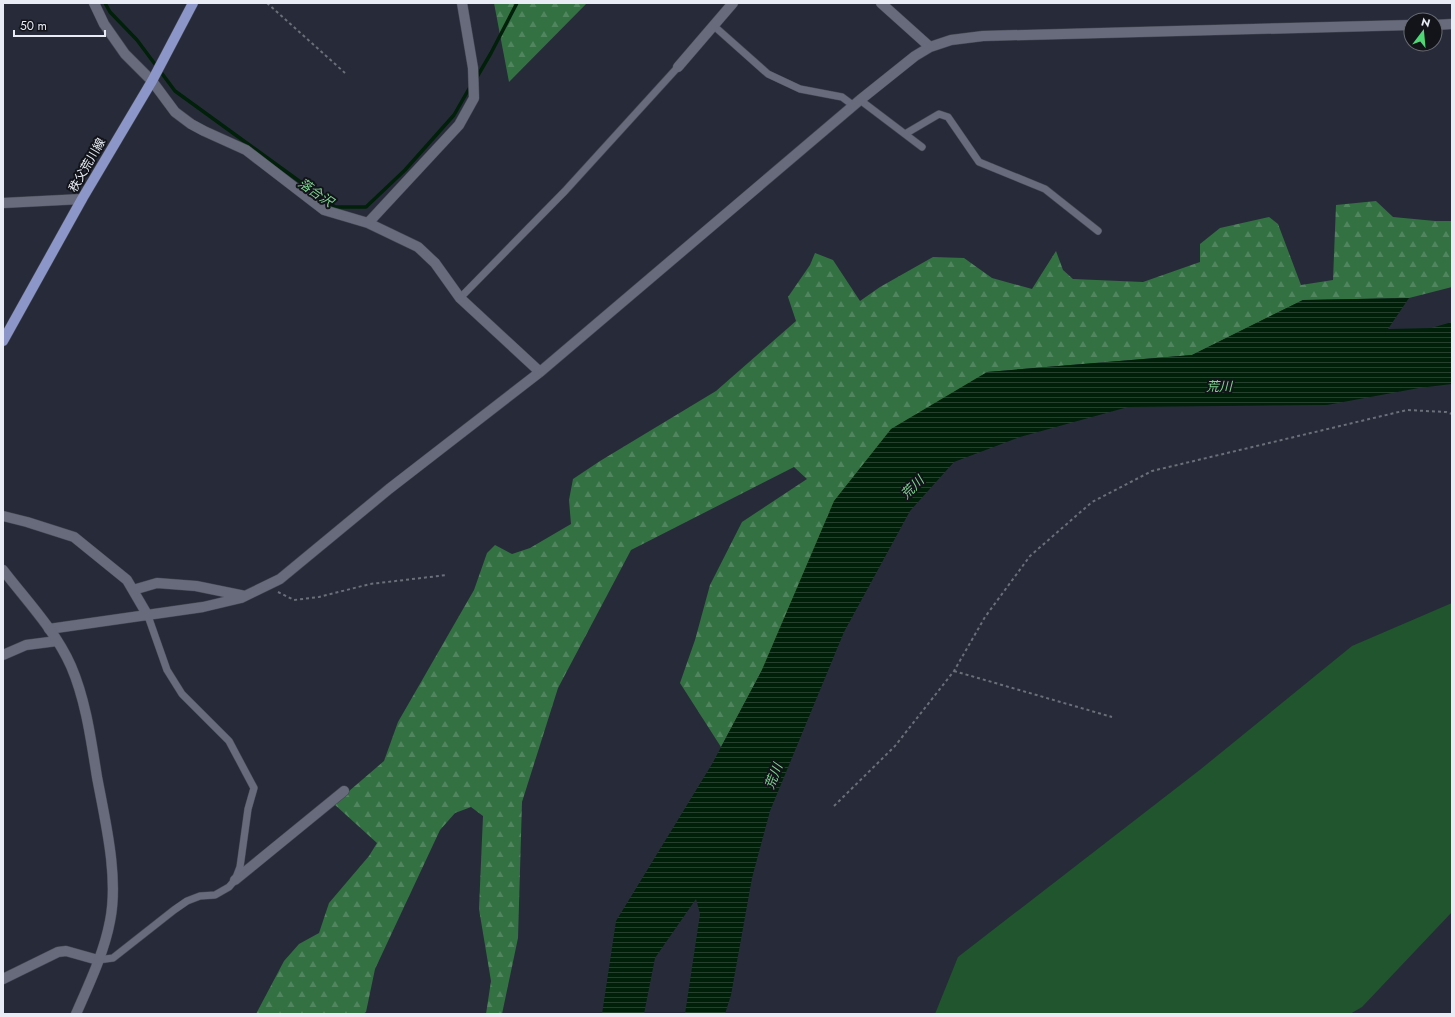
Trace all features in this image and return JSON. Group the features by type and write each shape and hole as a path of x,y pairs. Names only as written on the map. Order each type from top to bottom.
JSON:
{"main road":[{"name":"秩父荒川線","path":"3,341 82,198 152,81 193,3"}],"street":[{"path":"94,3 104,24 125,54 152,81 175,112 191,124 246,150 324,210 368,223 418,247 435,263 460,298 540,372"},
{"path":"368,223 459,125 474,98 473,68 462,3"},
{"path":"678,67 733,3"},
{"path":"881,3 930,47"},
{"path":"49,629 203,607 245,596 280,579 389,489 540,372 857,103 915,56 930,47 951,40 983,36 1403,25"},
{"path":"3,202 82,198"},
{"path":"3,516 74,537 127,580 148,616"},
{"path":"3,570 49,629 71,665 88,727 109,843 113,895 110,920 98,960 76,1014"},
{"path":"133,590 157,583 196,586 245,596"},
{"path":"3,655 26,645 57,641"},
{"path":"235,880 344,791"},
{"path":"3,978 58,952 66,951 98,960"}],"lane":[{"path":"714,26 768,74 800,89 842,97 857,103 905,134 922,147"},
{"path":"460,298 565,191 678,67"},
{"path":"905,134 939,114 948,117 979,162 1045,189 1098,231"},
{"path":"98,960 113,958 187,901 200,896 215,895 235,880 240,867 248,809 254,788 229,741 182,694 168,670 148,616"}],"path":[{"path":"267,3 345,73"},
{"path":"834,806 895,746 954,671 985,617 1030,556 1092,502 1152,471 1407,410 1446,412 1452,414"},
{"path":"266,586 294,600 319,597 370,584 447,575"},
{"path":"954,671 1112,717"}],"green space":[{"path":"494,3 587,3 509,82"},
{"path":"1376,201 1393,217 1452,221 1452,287 1409,298 1303,300 1192,355 987,372 761,672 721,747 680,683 695,640 710,585 742,522 807,479 794,467 631,550 558,688 522,802 518,938 502,1014 486,1014 491,981 479,909 483,816 471,807 455,813 440,830 375,969 366,1012 363,1014 256,1014 284,961 299,944 319,933 329,903 369,856 377,843 334,804 384,761 398,722 474,590 487,553 495,545 512,554 530,548 571,524 569,500 573,479 716,391 796,321 788,297 810,265 815,253 833,260 860,301 880,287 933,257 964,258 992,278 1032,289 1056,251 1063,270 1073,279 1143,282 1200,262 1200,244 1220,228 1269,217 1278,224 1301,285 1333,280 1336,205"}],"shaded area":[{"path":"1452,603 1452,912 1362,1007 1350,1014 935,1014 958,957 1201,769 1352,646"}],"water":[{"name":"荒川","path":"1409,298 1388,329 1431,328 1452,322 1452,384 1419,388 1327,405 1128,407 1020,437 954,462 910,511 844,632 770,811 752,878 731,995 725,1014 685,1014 700,914 696,899 655,958 644,1014 602,1014 616,921 712,764 761,672 834,501 891,429 987,372 1192,355 1303,300"}],"waterway":[{"name":"落合沢","path":"105,3 110,12 137,40 175,91 335,207 366,207 405,170 454,115 470,87"},
{"name":"落合沢","path":"477,77 517,3"}]}
